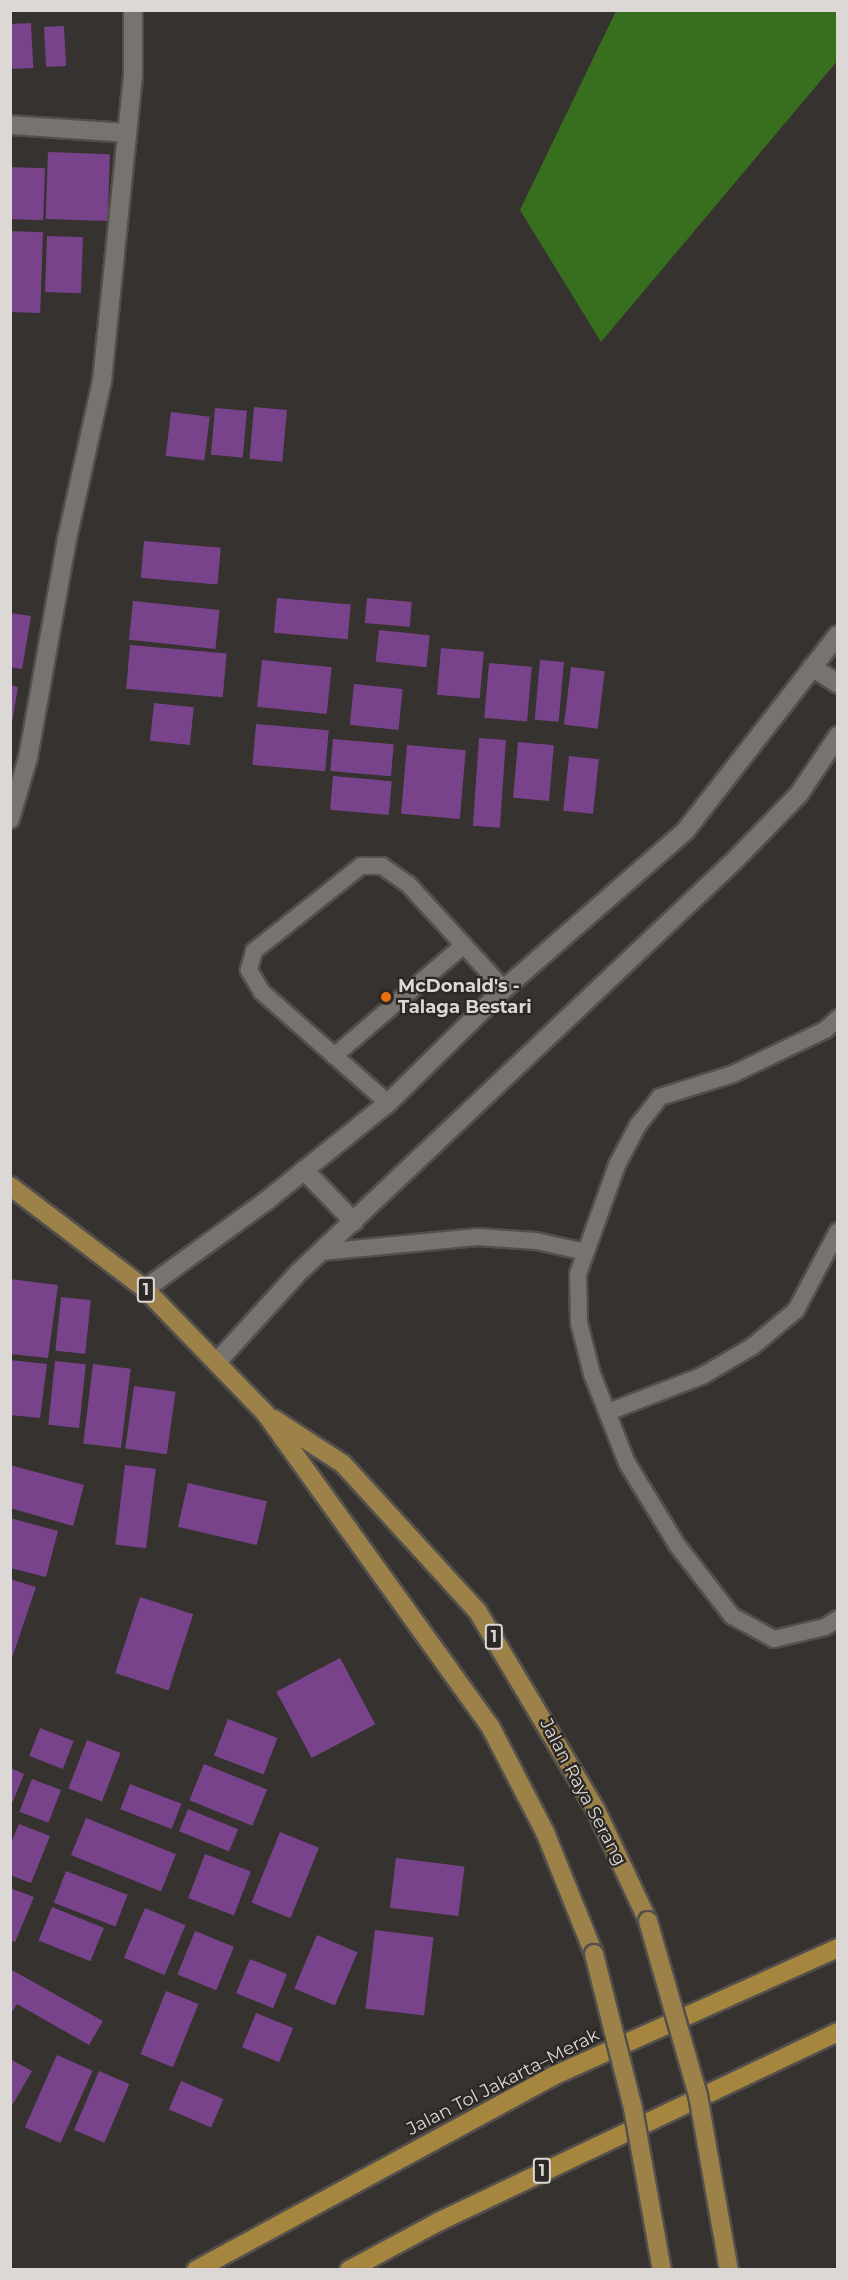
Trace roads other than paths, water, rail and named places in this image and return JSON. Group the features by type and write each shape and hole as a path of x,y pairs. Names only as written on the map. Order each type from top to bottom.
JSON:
{"highway":[{"name":"Jalan Raya Serang","path":"10,1186 146,1289 265,1413 490,1726 545,1832 594,1954 633,2108 662,2270"},
{"name":"Jalan Raya Serang","path":"265,1413 343,1464 478,1612 596,1810 648,1921 698,2095 729,2270"},
{"name":"Jalan Tol Jakarta–Merak","path":"196,2270 553,2076 837,1948"},
{"name":"1","path":"349,2270 448,2217 837,2032"}],"street":[{"path":"10,819 28,758 67,539 102,381 126,133 134,10"},
{"path":"10,125 126,133"},
{"path":"146,1289 304,1170 388,1103 504,989 686,830 837,635"},
{"path":"812,667 837,684"},
{"path":"217,1362 321,1252 736,859 800,794 837,736"},
{"path":"304,1170 354,1222"}],"lane":[{"path":"388,1103 262,992 249,970 254,951 367,865 399,874 504,989"},
{"path":"334,1056 464,945"},
{"path":"837,1018 825,1030 733,1074 660,1097 638,1125 617,1165 578,1274 579,1323 608,1412 627,1463 677,1545 732,1616 774,1639 825,1627 837,1619"},
{"path":"608,1412 702,1376 753,1346 796,1310 837,1231"},
{"path":"321,1252 477,1237 536,1242 586,1252"}],"place":[{"name":"McDonald's - Talaga Bestari","path":"386,997"}]}
